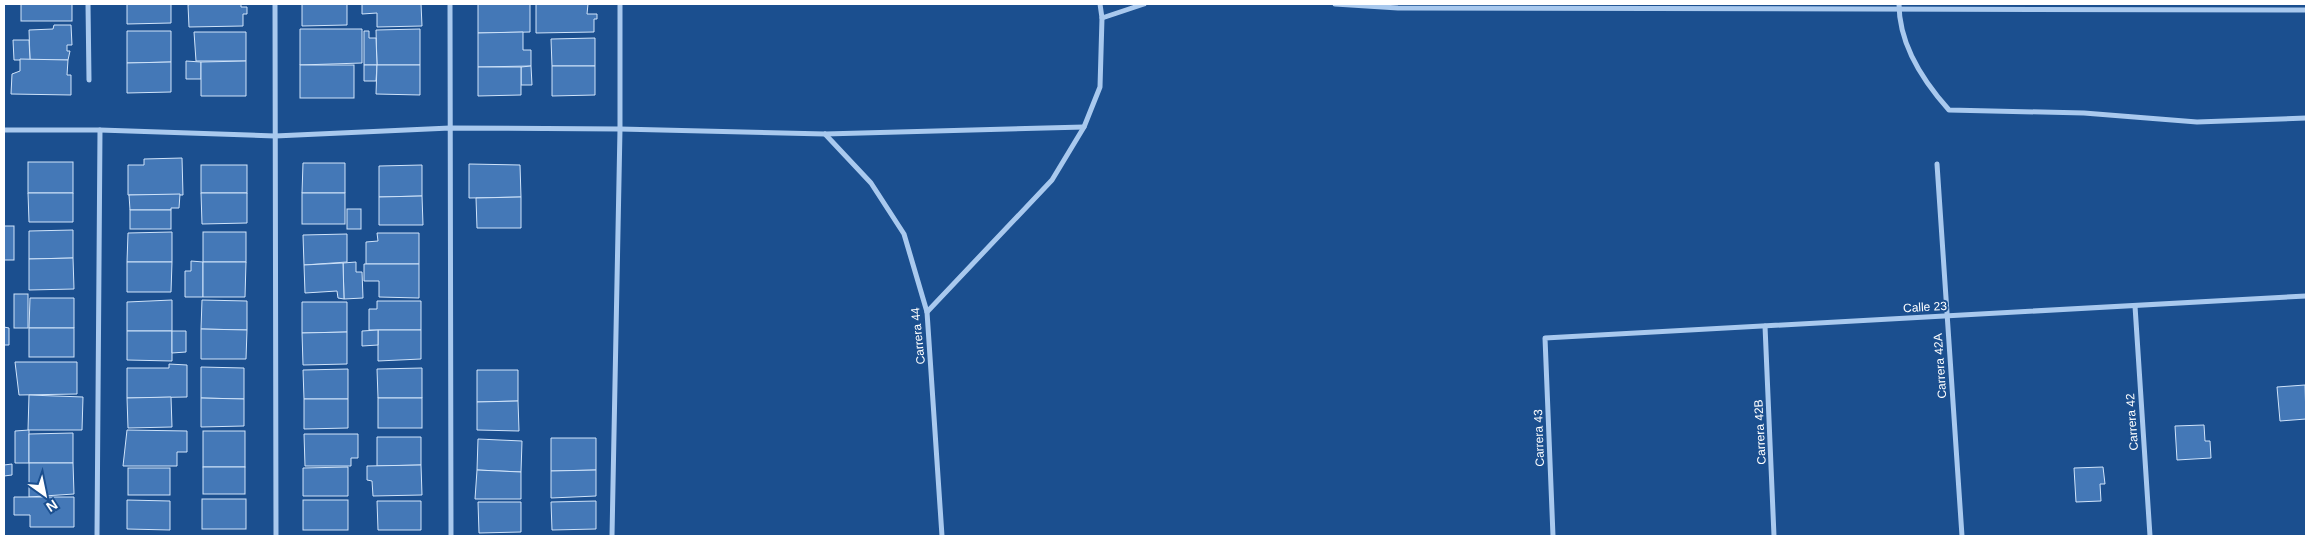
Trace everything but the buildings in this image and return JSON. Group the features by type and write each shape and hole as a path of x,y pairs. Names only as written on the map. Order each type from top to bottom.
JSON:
{"street":[{"path":"88,4 88,80"},
{"path":"275,4 276,536"},
{"path":"450,4 451,536"},
{"path":"612,536 620,129 620,4"},
{"path":"928,312 1052,180 1084,127 1100,87 1102,18 1100,4"},
{"path":"1102,18 1144,4"},
{"path":"1335,4 1398,6 1899,6 2306,10"},
{"path":"1899,6 1907,49 1933,93 1949,110 2084,113 2197,122 2306,118"},
{"path":"4,130 100,130 275,136 450,128 620,129 825,134 1084,127"},
{"path":"96,536 100,130"},
{"name":"Carrera 44","path":"825,134 871,184 904,234 928,312 942,536"},
{"name":"Carrera 42A","path":"1937,164 1962,536"},
{"name":"Calle 23","path":"1545,338 2306,296"},
{"name":"Carrera 42","path":"2134,306 2150,536"},
{"name":"Carrera 42B","path":"1765,326 1774,536"},
{"name":"Carrera 43","path":"1545,338 1554,536"}]}
